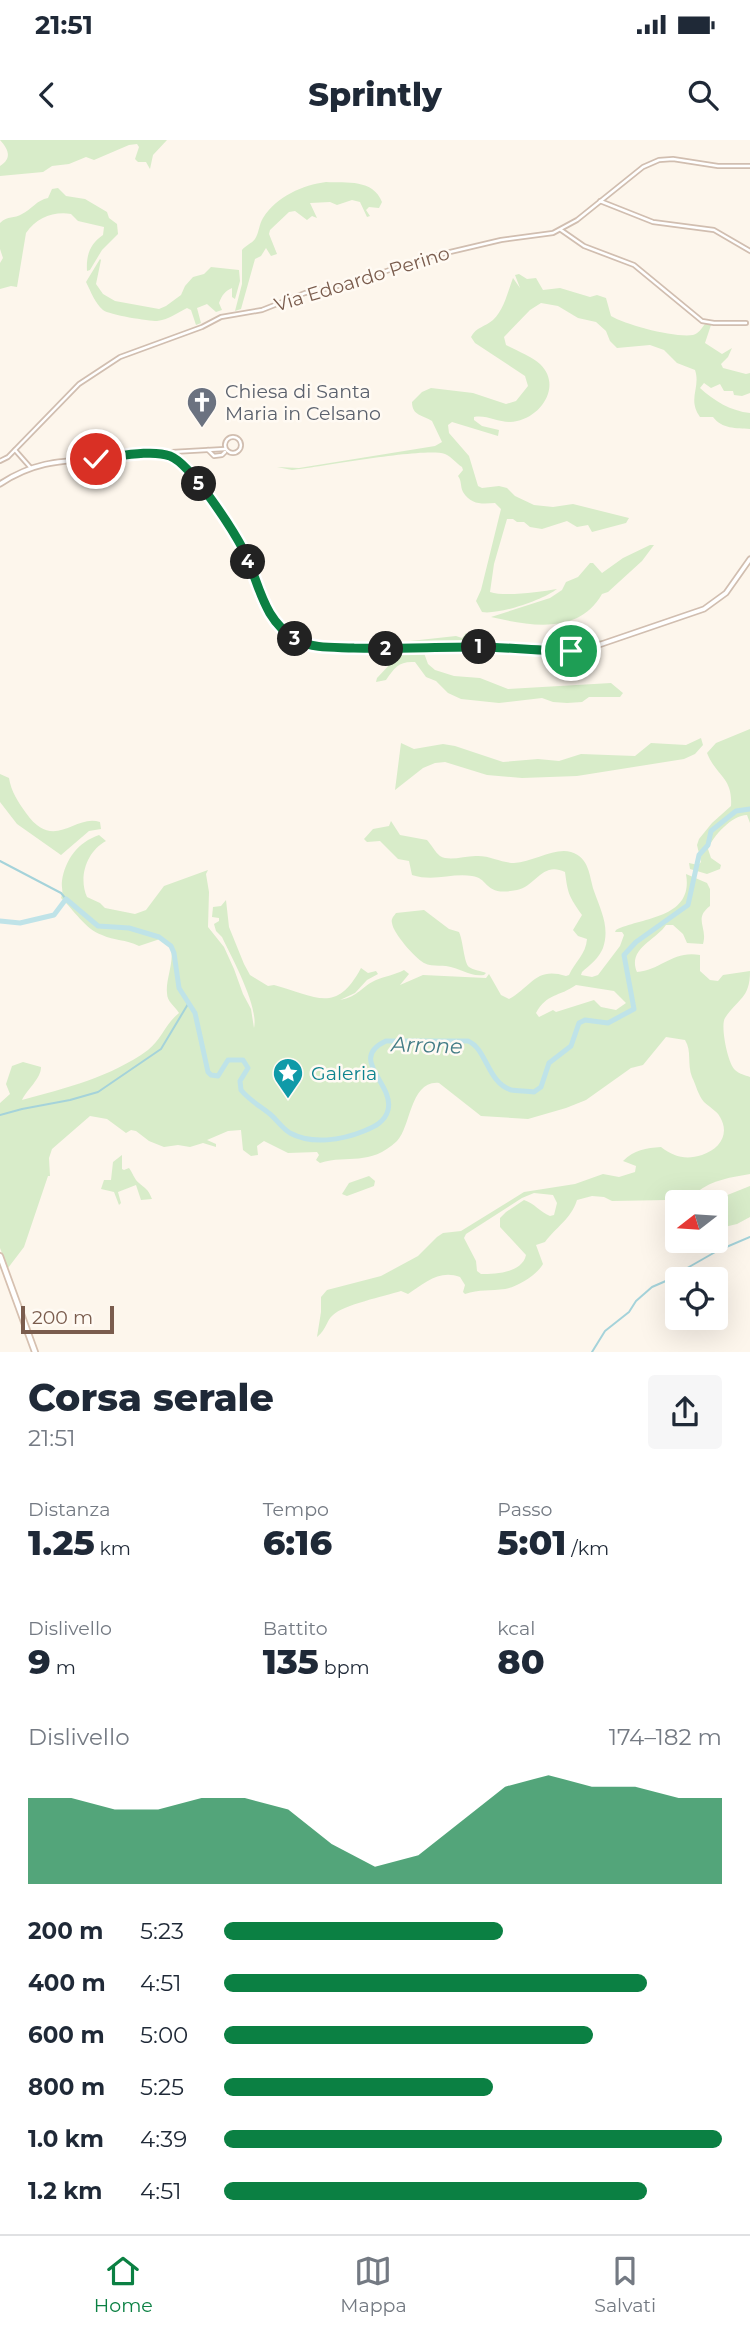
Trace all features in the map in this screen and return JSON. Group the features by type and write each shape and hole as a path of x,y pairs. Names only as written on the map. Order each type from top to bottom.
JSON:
{"main road":[{"path":"0,1256 35,1352"}],"street":[{"name":"Via Edoardo Perino","path":"0,461 15,450 79,384 120,357 202,327 221,317 262,310 305,293 347,284 440,254 501,240 548,235 561,229 636,172 659,160 673,159 718,166 750,166"},
{"path":"600,201 653,222 715,230 750,251"},
{"path":"561,229 584,246 634,265 702,321 746,323"},
{"path":"165,455 172,452 208,450 226,450 240,449 241,440 225,440 226,450"},
{"path":"15,450 30,467"},
{"path":"0,484 30,467 53,462 156,453 165,455 185,466 243,550 260,597 272,618 296,639 312,646 584,650 704,609 726,593 750,559"}],"green space":[{"path":"0,140 167,140 153,155 150,169 146,162 138,162 135,159 139,147 137,144 94,160 86,157 69,164 52,166 43,172 0,176 0,166 7,160 8,153"},
{"path":"326,182 366,186 378,195 382,202 379,208 369,207 366,210 370,216 367,217 360,202 352,200 337,205 330,202 310,203 317,218 312,216 307,220 295,211 289,212 270,230 277,254 271,256 266,248 261,256 255,259 241,309 235,311 242,284 242,250 255,239 263,218 291,193"},
{"path":"58,188 66,196 85,199 107,212 109,218 117,224 118,234 87,271 90,250 103,235 104,227 78,221 71,214 46,217 35,223 26,233 17,287 0,289 0,263 3,258 0,249 0,223 26,212 48,198 52,189"},
{"path":"100,259 96,284 103,294 115,301 159,309 181,295 193,277 204,274 211,267 239,270 240,281 235,299 232,297 232,288 223,296 219,303 222,310 216,312 207,304 197,308 201,323 196,325 191,310 187,308 161,320 138,319 107,312 95,301 86,282"},
{"path":"519,274 527,279 536,278 543,290 560,288 590,297 597,295 606,298 611,316 651,330 675,335 693,335 705,324 711,325 705,343 722,354 732,348 721,364 723,368 750,373 750,393 734,395 733,391 724,391 720,384 711,388 704,383 700,388 723,405 750,413 750,429 725,426 713,417 700,417 694,399 695,370 677,363 664,350 650,345 617,348 606,331 596,322 578,318 558,306 541,303 530,310 504,337 506,345 536,361 546,372 549,390 541,406 526,418 511,422 474,417 482,426 499,430 498,436 452,422 448,425 449,433 469,456 478,486 482,488 507,488 515,496 534,505 553,507 573,504 629,518 626,523 592,532 588,525 577,527 567,521 542,529 507,519 494,564 490,592 513,594 557,589 521,606 482,612 476,601 501,509 495,503 477,503 466,496 458,476 463,470 462,467 450,457 445,454 417,453 292,470 277,467 299,468 435,446 442,442 432,421 416,413 412,407 412,402 422,392 431,388 473,393 506,404 516,401 528,386 525,376 475,343 471,337 475,331 497,316 513,278 520,288 515,275"},
{"path":"654,545 642,561 608,592 602,594 592,607 567,622 537,624 491,617 550,598 562,590 566,582 578,577 590,563 602,573 623,558"},
{"path":"287,629 316,641 392,643 456,636 462,638 466,633 473,636 473,642 559,648 603,640 567,650 513,647 503,654 424,653 428,664 435,670 454,676 480,678 508,689 611,683 623,693 620,697 589,697 582,702 567,703 542,698 499,703 461,699 426,677 415,662 401,664 386,680 376,682 392,662 393,657 390,655 311,650 287,640"},
{"path":"750,729 750,823 747,815 735,818 714,838 708,849 711,858 721,865 720,869 707,874 690,869 689,863 698,865 701,862 697,845 699,839 731,806 727,783 707,753 716,743"},
{"path":"701,738 703,745 695,754 684,759 577,776 522,778 487,775 445,762 435,763 423,768 395,790 401,743 414,749 443,744 455,746 503,762 538,759 559,761 581,754 635,756 651,743 686,745"},
{"path":"0,774 9,778 15,796 36,825 55,831 91,821 100,822 101,829 89,831 61,855 17,824 0,802"},
{"path":"391,821 400,835 427,840 444,858 483,856 514,863 558,851 577,855 588,868 606,933 601,952 581,975 592,977 598,975 620,946 624,935 622,932 615,932 616,930 674,908 682,900 686,889 686,874 707,883 710,889 710,906 702,915 703,944 687,943 683,934 673,925 666,925 639,951 635,964 637,972 691,954 700,955 700,971 710,980 718,981 723,975 750,971 746,993 725,1018 723,1029 732,1066 750,1077 750,1174 722,1180 700,1190 665,1190 665,1200 612,1201 592,1196 577,1200 571,1212 545,1242 536,1245 543,1264 521,1283 505,1289 465,1294 465,1285 460,1277 439,1276 408,1294 401,1291 338,1311 317,1337 321,1297 327,1290 381,1276 418,1256 443,1233 461,1231 524,1192 575,1184 603,1174 619,1177 635,1172 636,1166 623,1161 631,1154 645,1149 661,1147 675,1155 696,1157 714,1149 722,1140 723,1123 699,1093 691,1072 685,1040 666,1037 643,1065 631,1068 586,1100 528,1119 481,1116 439,1083 429,1084 417,1096 397,1141 387,1149 368,1157 320,1163 316,1160 319,1155 317,1152 288,1153 264,1141 257,1146 258,1155 251,1156 243,1150 241,1130 228,1131 207,1140 216,1144 216,1147 203,1143 190,1147 164,1147 149,1141 136,1131 126,1133 107,1119 90,1116 52,1149 49,1158 50,1176 24,1247 8,1268 0,1248 0,1103 10,1094 6,1084 12,1066 23,1062 41,1067 39,1076 22,1100 71,1086 119,1068 148,1050 179,1013 167,996 172,956 168,943 163,938 139,946 102,935 85,924 61,898 69,859 79,847 92,838 99,835 106,841 99,845 89,858 84,873 84,889 87,897 105,908 135,914 146,910 164,886 208,870 208,927 224,947 251,1009 254,1028 249,996 222,937 216,931 214,924 219,918 212,917 213,907 221,906 226,900 229,927 250,975 268,986 274,985 313,997 334,997 343,992 361,968 368,973 376,971 378,974 367,980 355,993 340,1000 351,996 371,982 404,970 409,974 400,985 423,975 486,978 489,974 501,995 509,999 541,976 569,975 582,954 587,939 578,936 573,930 582,915 570,895 565,872 550,870 524,888 506,891 493,889 478,877 472,876 420,877 412,875 409,861 398,859 380,841 367,842 364,839 373,829 389,826","holes":["576,985 614,991 626,1003 616,1010 601,1007 594,1000 556,1012 553,1010 539,1017 536,1013 544,1002","534,1193 553,1195 557,1203 554,1215 550,1216 524,1200 500,1218 500,1227 526,1255 524,1261 514,1269 501,1273 481,1274 477,1271 476,1261 464,1238 466,1234 522,1198"]},
{"path":"424,910 449,929 459,932 467,965 486,973 484,975 427,964 410,951 396,933 392,919 396,913"},
{"path":"122,1155 122,1169 129,1168 152,1199 141,1200 136,1185 118,1192 121,1203 119,1205 114,1192 101,1189 104,1180 111,1180 113,1162"},
{"path":"369,1176 375,1181 374,1186 347,1196 342,1194 349,1183"},
{"path":"750,1186 750,1217 728,1226 728,1195"}],"waterway":[{"name":"Arrone","path":"0,921 20,923 54,915 66,899 98,926 129,928 159,937 171,946 174,953 179,988 195,1013 208,1072 218,1076 228,1060 243,1060 248,1068 240,1081 241,1090 287,1131 308,1139 337,1139 372,1128 387,1114 388,1100 371,1064 375,1048 386,1041 468,1041 479,1051 503,1086 511,1090 534,1092 541,1087 549,1063 571,1046 579,1023 585,1020 608,1023 634,1009 624,955 636,942 688,905 699,855 708,845 711,831 736,811 750,809"},
{"path":"0,861 61,893 66,899"},
{"path":"0,1115 98,1092 161,1049 188,1004"},
{"path":"592,1352 605,1331 629,1312 636,1301 652,1287 675,1277 717,1251 750,1237"}],"place":[{"name":"Chiesa di Santa Maria in Celsano","path":"202,429"},
{"name":"Galeria","path":"288,1100"}],"route":[{"path":"96,459 156,453 170,456 185,466 243,550 260,597 272,618 286,632 304,643 328,647 487,647 571,651"}]}
